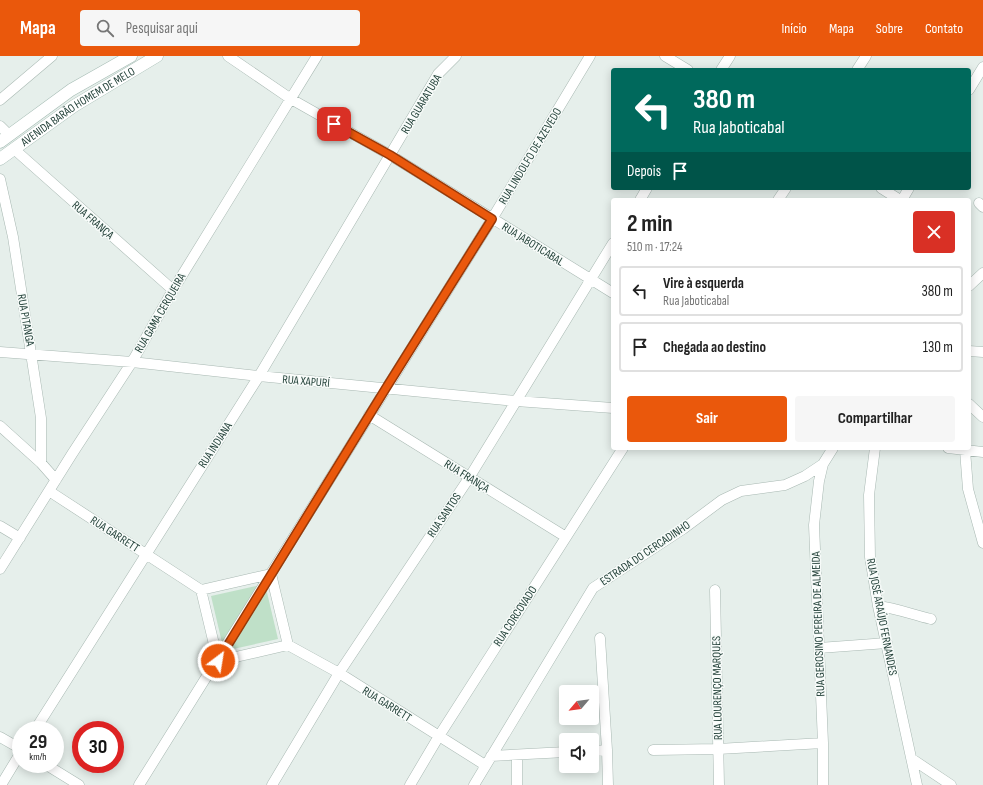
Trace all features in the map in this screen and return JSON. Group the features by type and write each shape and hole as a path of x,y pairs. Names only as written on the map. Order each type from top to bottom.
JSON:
{"main road":[{"name":"AVENIDA BARÃO HOMEM DE MELO","path":"5,138 71,90 131,56"},
{"name":"AVENIDA BARÃO HOMEM DE MELO","path":"0,159 74,106 158,56"}],"street":[{"path":"0,100 52,56"},
{"name":"RUA JABOTICABAL","path":"228,56 291,99 390,155 611,293"},
{"name":"RUA GAMA CERQUEIRA","path":"0,569 132,362 173,290 317,56"},
{"name":"RUA GUARATUBA","path":"390,155 438,74 456,56"},
{"name":"RUA LINDOLFO DE AZEVEDO","path":"139,785 218,661 369,415 492,219 590,56"},
{"path":"665,56 685,68"},
{"path":"722,68 730,56"},
{"path":"858,68 866,56"},
{"path":"971,87 983,67"},
{"path":"0,126 5,138"},
{"name":"RUA FRANÇA","path":"14,149 173,290"},
{"name":"RUA INDIANA","path":"41,721 259,376 390,155"},
{"name":"RUA PITANGA","path":"0,179 13,237 32,354 41,418 41,463"},
{"path":"884,190 898,198"},
{"name":"RUA SANTOS","path":"272,785 338,673 469,478 611,246"},
{"path":"971,284 983,273"},
{"path":"971,351 983,352"},
{"name":"RUA XAPURÍ","path":"0,352 132,362 516,401 611,408"},
{"path":"971,406 983,417"},
{"name":"RUA FRANÇA","path":"369,415 469,478 566,536"},
{"path":"0,426 41,463 56,480"},
{"name":"RUA CORCOVADO","path":"410,785 439,736 622,450"},
{"name":"ESTRADA DO CERCADINHO","path":"474,785 593,588 683,529 722,500 741,491 786,485 805,476 823,464 832,450"},
{"name":"RUA JOSÉ ARAÚJO FERNANDES","path":"875,450 869,495 870,557 878,606 917,785"},
{"path":"983,452 965,450 968,489 983,543"},
{"name":"RUA GEROSINO PEREIRA DE ALMEIDA","path":"823,464 819,481 814,525 823,743 823,785"},
{"name":"RUA GARRETT","path":"49,491 201,590"},
{"path":"0,526 20,538"},
{"path":"271,574 288,645 218,661 201,590 271,574"},
{"name":"RUA LOURENÇO MARQUES","path":"715,590 719,785"},
{"path":"878,606 893,608 931,619"},
{"path":"600,638 608,785"},
{"path":"819,648 887,643"},
{"name":"RUA GARRETT","path":"288,645 338,673 485,765"},
{"path":"0,737 12,745"},
{"path":"653,750 718,749 823,743"},
{"path":"599,751 607,750"},
{"path":"491,756 559,752"},
{"path":"517,755 517,785"},
{"path":"912,759 951,785"},
{"path":"0,785 12,766"},
{"path":"60,773 79,785"}],"green space":[{"path":"265,584 278,639 224,651 211,596"}],"route":[{"path":"218,661 492,219 390,155 334,124"}]}
